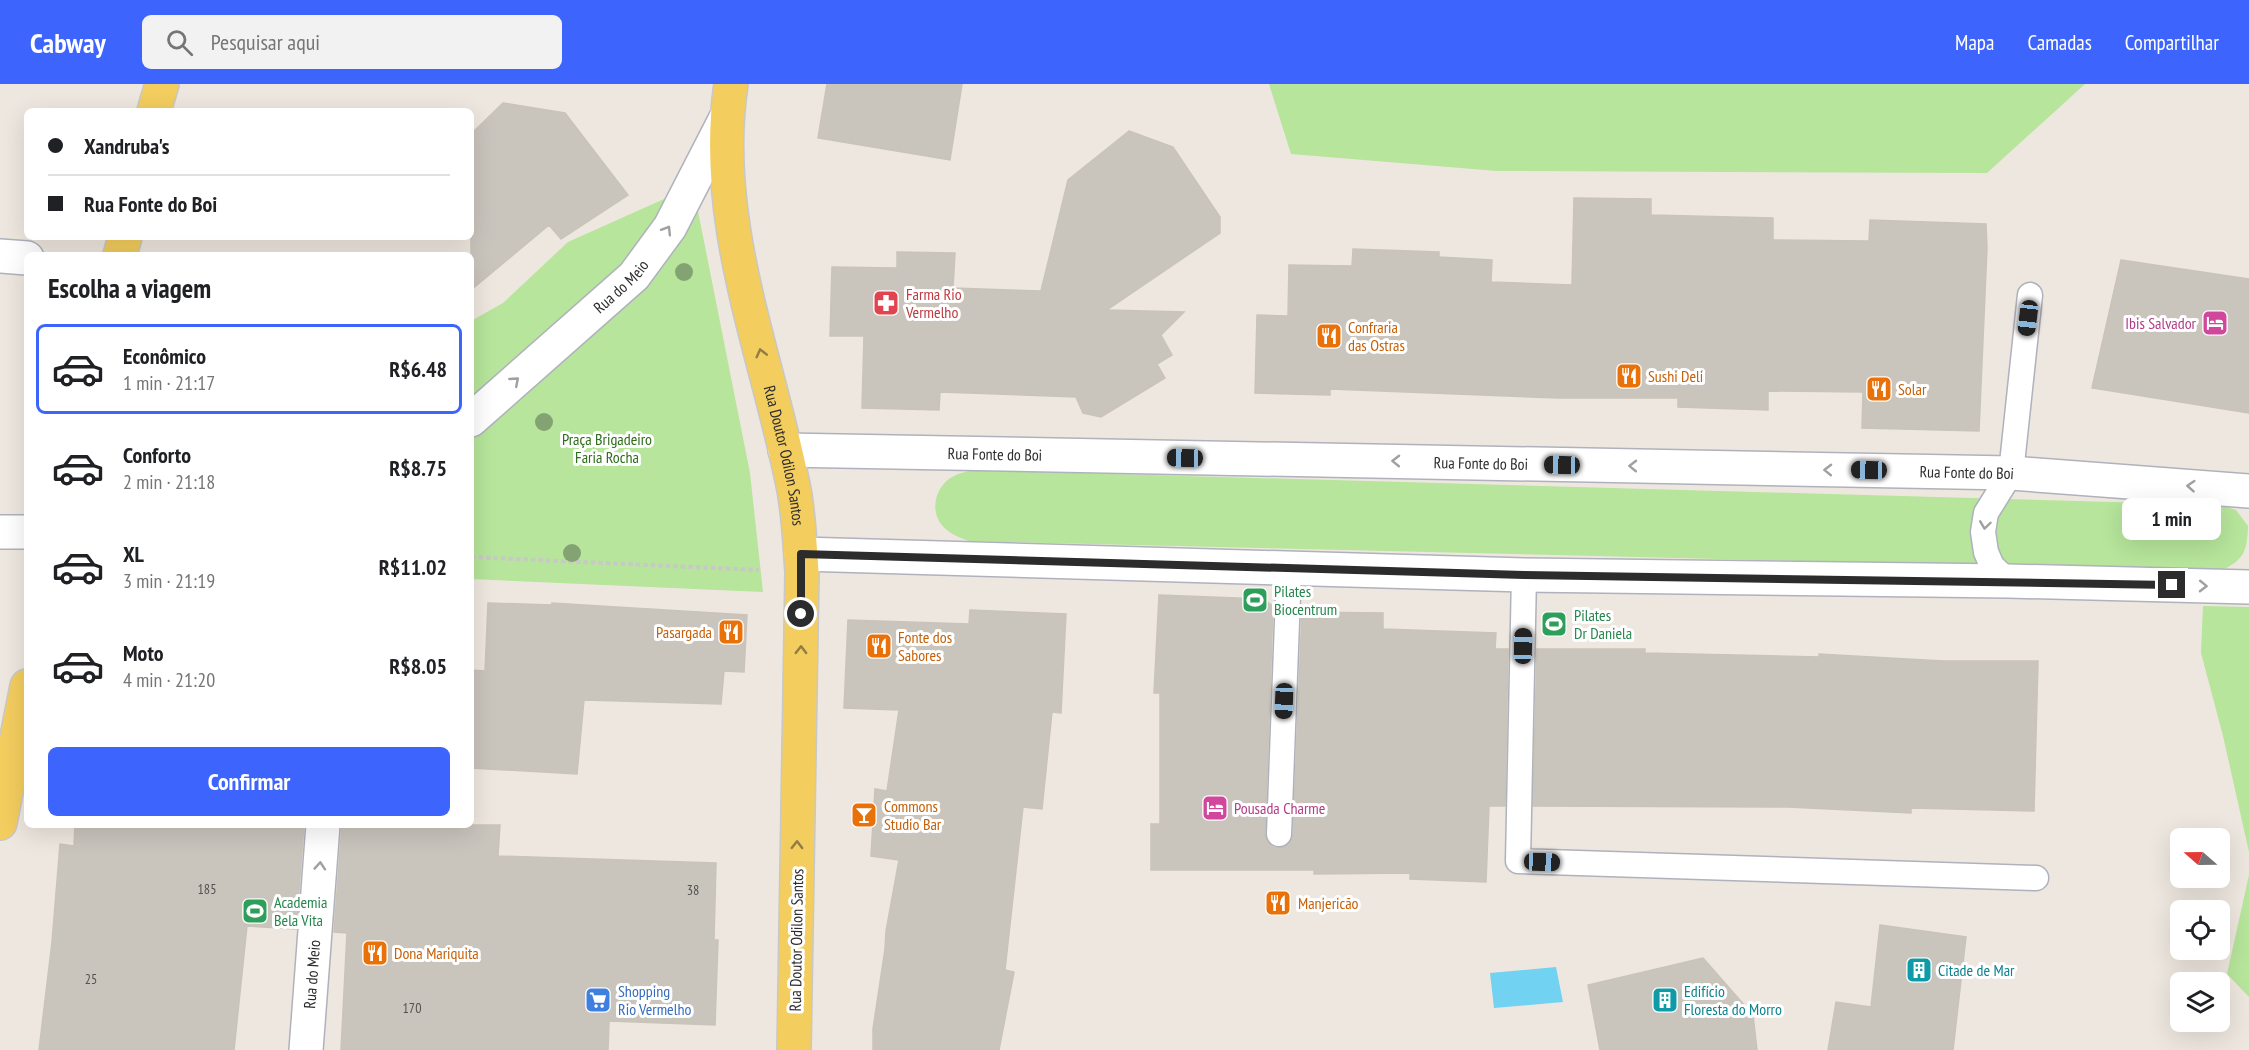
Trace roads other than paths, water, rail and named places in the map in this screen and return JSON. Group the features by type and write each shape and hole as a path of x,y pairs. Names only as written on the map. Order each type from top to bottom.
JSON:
{"main road":[{"path":"155,108 162,84"},
{"name":"Rua Doutor Odilon Santos","path":"731,84 726,118 729,193 739,263 795,493 801,563 794,1050"},
{"path":"0,823 24,701"}],"street":[{"name":"Rua do Meio","path":"474,417 634,276 670,227 726,118"},
{"path":"0,256 24,258"},
{"name":"Rua Fonte do Boi","path":"785,450 2011,473 2249,491"},
{"path":"0,532 24,532"},
{"path":"801,563 1289,569 2249,587"},
{"name":"Rua do Meio","path":"306,1050 323,828"}],"lane":[{"path":"2008,581 1992,566 1986,552 1983,532 1986,513 2011,473 2030,295"},
{"path":"1279,834 1289,569"},
{"path":"1524,575 1518,861 2036,878"}],"water":[{"path":"1556,967 1563,1002 1494,1008 1490,973"}],"place":[{"name":"Farma Rio Vermelho","path":"886,303"},
{"name":"Ibis Salvador","path":"2215,323"},
{"name":"Confraria das Ostras","path":"1329,336"},
{"name":"Sushi Deli","path":"1629,376"},
{"name":"Solar","path":"1879,389"},
{"name":"Pilates Biocentrum","path":"1255,600"},
{"name":"Pilates Dr Daniela","path":"1554,624"},
{"name":"Pasargada","path":"731,632"},
{"name":"Fonte dos Sabores","path":"879,646"},
{"name":"Pousada Charme","path":"1215,808"},
{"name":"Commons Studio Bar","path":"864,815"},
{"name":"Manjericão","path":"1278,903"},
{"name":"Academia Bela Vita","path":"255,911"},
{"name":"Dona Mariquita","path":"375,953"},
{"name":"Citade de Mar","path":"1919,970"},
{"name":"Shopping Rio Vermelho","path":"598,1000"},
{"name":"Edifício Floresta do Morro","path":"1665,1000"}],"park label":[{"name":"Praça Brigadeiro Faria Rocha","path":"607,448"}]}
